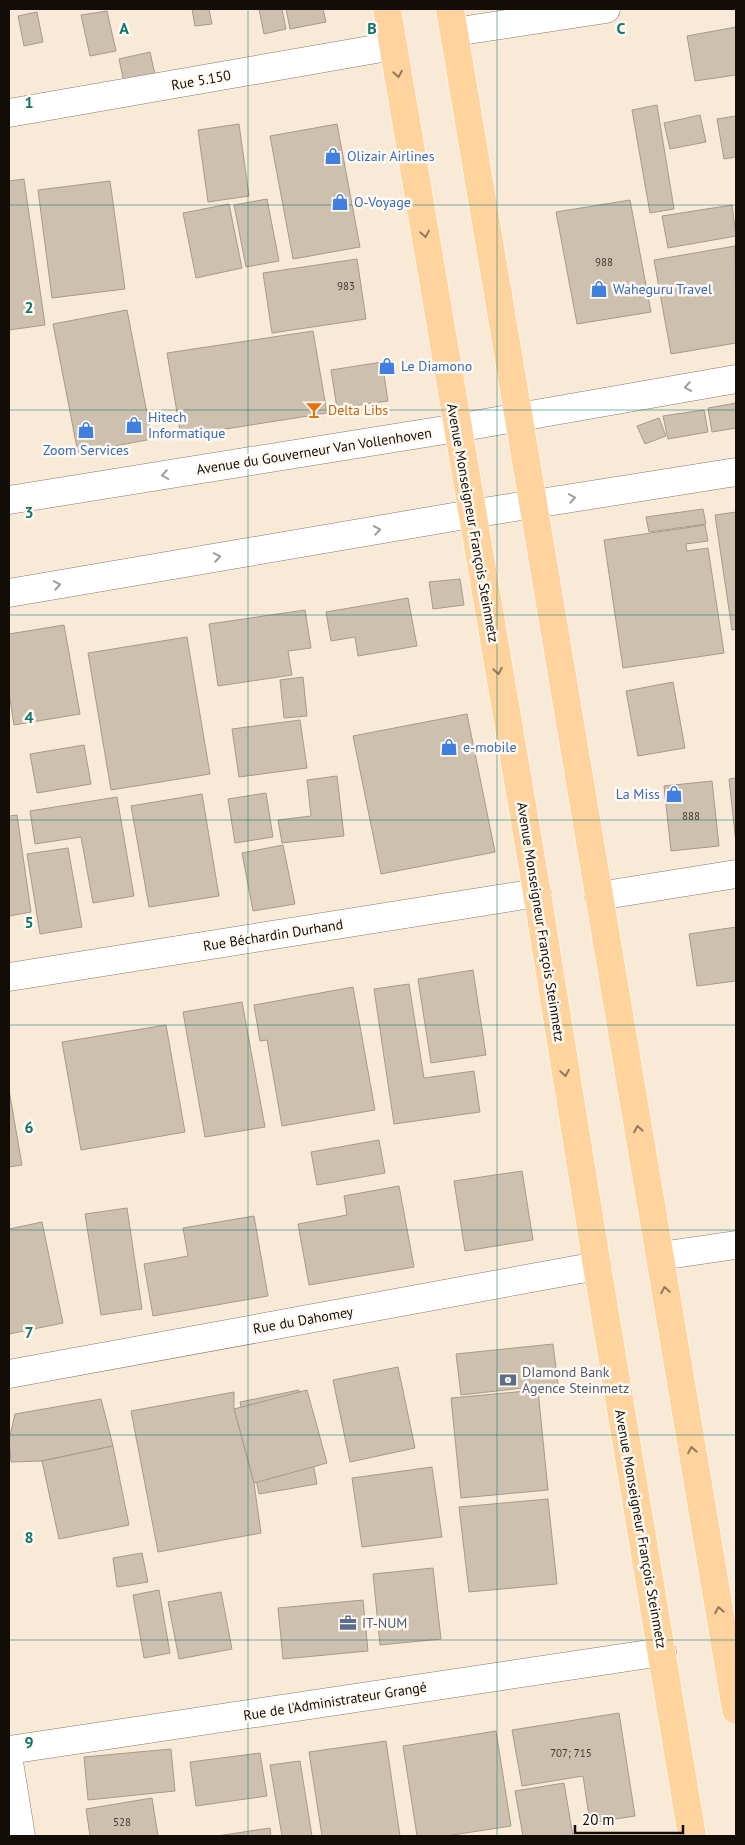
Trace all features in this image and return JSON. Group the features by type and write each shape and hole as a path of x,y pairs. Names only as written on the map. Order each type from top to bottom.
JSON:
{"main road":[{"name":"Avenue Monseigneur François Steinmetz","path":"387,9 471,514 537,893 692,1836"},
{"path":"452,20 660,1256 730,1639 736,1710"}],"street":[{"path":"452,20 606,9"},
{"name":"Rue 5.150","path":"9,113 393,46"},
{"name":"Avenue du Gouverneur Van Vollenhoven","path":"9,500 457,428 736,379"},
{"path":"9,593 471,514 736,472"},
{"path":"599,896 736,874"},
{"name":"Rue Béchardin Durhand","path":"9,977 537,893"},
{"path":"660,1256 736,1245"},
{"name":"Rue du Dahomey","path":"9,1374 597,1266"},
{"name":"Rue de l'Administrateur Grangé","path":"9,1750 662,1652"},
{"path":"9,1762 21,1836"}],"building":[{"path":"192,9 209,9 212,24 195,26"},
{"path":"259,9 282,9 286,29 264,34"},
{"path":"286,9 323,9 326,22 290,29"},
{"path":"107,11 116,51 90,56 81,15"},
{"path":"37,12 43,42 24,46 18,16"},
{"path":"736,27 736,75 695,81 687,36"},
{"path":"150,52 156,79 125,87 119,59"},
{"path":"657,105 674,209 650,213 632,110"},
{"path":"700,115 706,142 670,149 664,123"},
{"path":"736,116 736,157 724,159 717,119"},
{"path":"239,124 249,196 208,202 198,130"},
{"path":"337,124 360,247 293,259 270,136"},
{"path":"24,179 45,325 9,330 9,181"},
{"path":"110,181 125,289 52,298 38,190"},
{"path":"267,199 279,261 246,267 234,205"},
{"path":"630,200 651,312 577,324 556,212"},
{"path":"229,204 242,268 196,278 183,213"},
{"path":"732,205 736,236 668,248 662,216"},
{"path":"735,246 736,343 671,354 654,260"},
{"path":"357,259 366,319 272,333 263,273"},
{"path":"127,310 152,439 78,453 53,324"},
{"path":"313,331 327,413 181,436 167,353"},
{"path":"382,362 388,401 337,408 331,370"},
{"path":"736,403 736,428 712,432 708,408"},
{"path":"704,410 708,432 668,439 663,416"},
{"path":"659,418 666,436 645,444 637,426"},
{"path":"703,509 706,524 649,532 646,517"},
{"path":"736,512 736,629 732,630 715,515"},
{"path":"705,525 708,541 686,544 687,551 708,548 724,653 623,668 604,540"},
{"path":"460,579 464,605 433,609 429,582"},
{"path":"408,598 417,646 358,656 355,637 331,641 326,612"},
{"path":"305,610 311,648 288,651 292,675 218,686 209,624"},
{"path":"64,625 80,714 14,725 9,693 9,634"},
{"path":"187,637 210,774 111,790 88,653"},
{"path":"303,677 307,716 284,718 280,680"},
{"path":"673,682 685,748 638,756 626,691"},
{"path":"467,714 495,852 381,874 353,736"},
{"path":"300,720 307,768 239,777 232,729"},
{"path":"84,745 91,784 37,793 30,754"},
{"path":"337,776 344,836 282,843 278,820 311,816 307,780"},
{"path":"736,778 736,843 729,779"},
{"path":"712,781 719,846 671,851 664,786"},
{"path":"266,793 273,837 235,843 228,799"},
{"path":"202,794 219,896 149,907 131,806"},
{"path":"117,797 134,896 93,903 81,837 35,844 30,811"},
{"path":"17,815 31,912 9,916 9,816"},
{"path":"283,845 295,904 253,911 242,853"},
{"path":"68,848 82,927 40,934 27,854"},
{"path":"736,927 736,981 697,986 689,934"},
{"path":"473,970 486,1055 431,1063 418,979"},
{"path":"409,984 424,1078 474,1071 480,1112 394,1124 374,989"},
{"path":"353,987 375,1110 282,1126 267,1040 260,1041 254,1005"},
{"path":"242,1002 265,1127 205,1137 183,1012"},
{"path":"166,1025 185,1132 81,1150 62,1042"},
{"path":"9,1090 22,1165 9,1167"},
{"path":"379,1140 385,1173 317,1185 311,1152"},
{"path":"522,1171 533,1240 465,1251 454,1181"},
{"path":"399,1186 414,1267 309,1285 298,1224 347,1215 344,1196"},
{"path":"127,1208 142,1309 101,1315 85,1214"},
{"path":"254,1216 268,1296 153,1316 144,1264 188,1256 183,1228"},
{"path":"42,1222 63,1323 9,1334 9,1229"},
{"path":"553,1344 558,1384 461,1395 456,1354"},
{"path":"398,1367 415,1448 350,1462 333,1380"},
{"path":"299,1390 317,1484 259,1494 240,1402"},
{"path":"307,1390 327,1463 254,1483 234,1409"},
{"path":"538,1390 548,1490 461,1498 451,1398"},
{"path":"234,1392 234,1409 254,1483 261,1533 158,1552 131,1411"},
{"path":"101,1399 113,1446 42,1461 11,1462 9,1440 15,1414"},
{"path":"113,1446 129,1525 59,1539 42,1461"},
{"path":"432,1467 442,1537 362,1547 352,1478"},
{"path":"548,1499 557,1584 469,1592 459,1507"},
{"path":"142,1553 148,1582 117,1587 113,1558"},
{"path":"433,1568 441,1639 380,1645 373,1574"},
{"path":"159,1590 170,1653 144,1658 133,1595"},
{"path":"221,1592 232,1649 179,1659 168,1602"},
{"path":"363,1600 368,1651 283,1659 278,1608"},
{"path":"619,1713 635,1816 590,1823 583,1776 522,1786 512,1730"},
{"path":"496,1731 511,1826 446,1836 417,1836 403,1746"},
{"path":"386,1741 400,1836 322,1836 309,1752"},
{"path":"171,1749 175,1791 88,1800 84,1757"},
{"path":"260,1753 267,1796 196,1806 190,1762"},
{"path":"300,1761 312,1836 282,1836 270,1765"},
{"path":"564,1783 573,1836 523,1836 515,1791"},
{"path":"152,1798 158,1836 90,1836 86,1809"},
{"path":"270,1828 271,1836 217,1836"}],"place":[{"name":"Olizair Airlines","path":"333,156"},
{"name":"O-Voyage","path":"340,202"},
{"name":"Waheguru Travel","path":"599,289"},
{"name":"Le Diamono","path":"387,366"},
{"name":"Delta Libs","path":"314,410"},
{"name":"Hitech Informatique","path":"134,425"},
{"name":"Zoom Services","path":"86,430"},
{"name":"e-mobile","path":"449,747"},
{"name":"La Miss","path":"674,794"},
{"name":"DIamond Bank Agence Steinmetz","path":"508,1380"},
{"name":"IT-NUM","path":"348,1623"}]}
